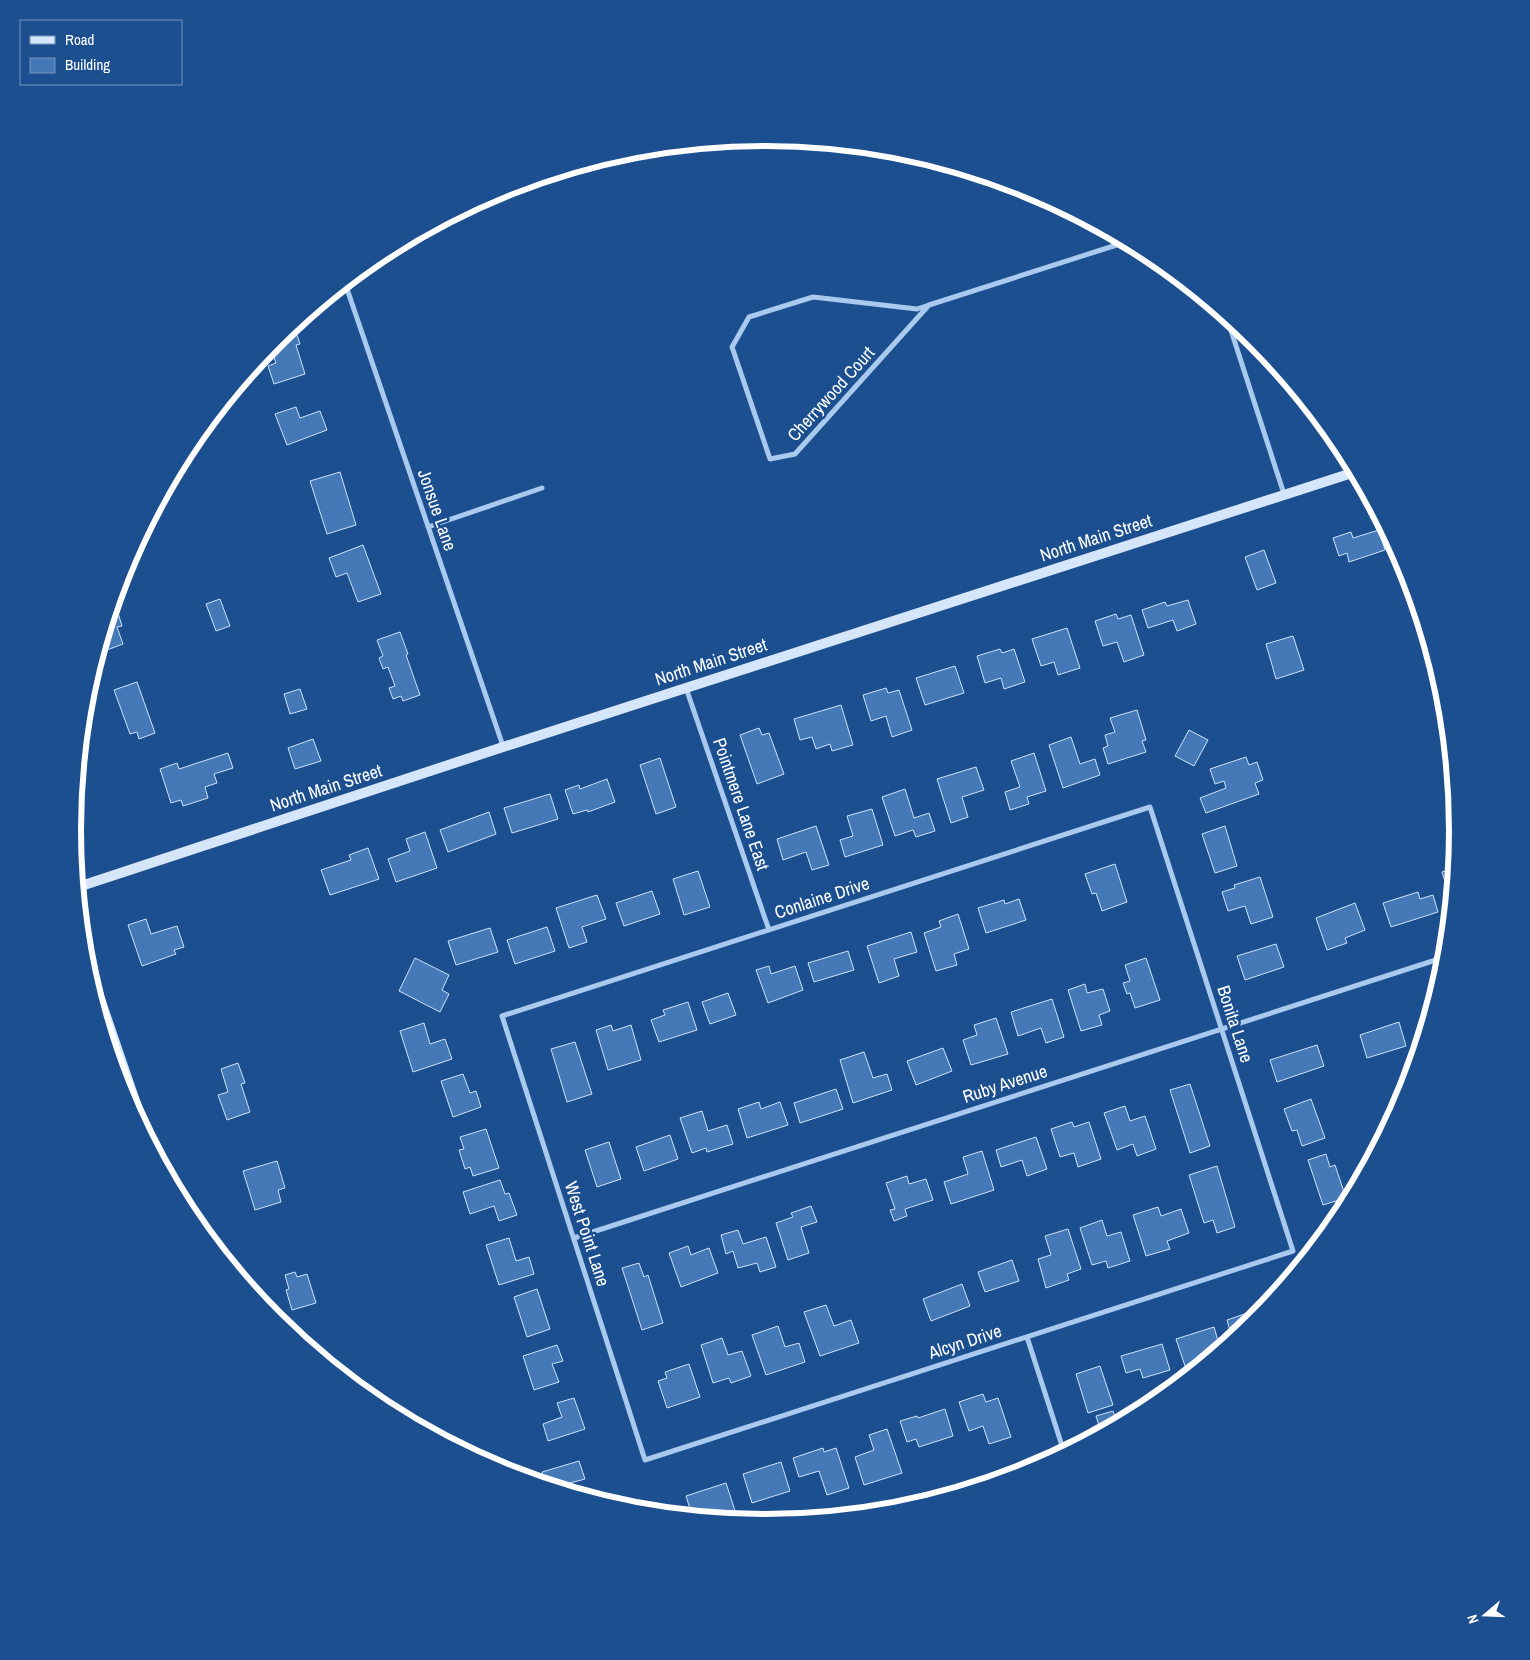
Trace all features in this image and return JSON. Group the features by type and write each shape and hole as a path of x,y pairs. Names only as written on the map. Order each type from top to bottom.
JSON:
{"main road":[{"name":"North Main Street","path":"84,885 503,746 1349,474"}],"street":[{"name":"Cherrywood Court","path":"929,305 795,454 770,459 732,347 749,318 813,297 917,309 929,305 1118,245"},
{"name":"Jonsue Lane","path":"347,289 503,746"},
{"path":"1232,332 1284,494"},
{"path":"428,527 542,488"},
{"name":"Pointmere Lane East","path":"686,688 769,930"},
{"name":"Conlaine Drive","path":"502,1016 1150,807"},
{"name":"Bonita Lane","path":"1150,807 1293,1250"},
{"name":"Ruby Avenue","path":"574,1238 1437,960"},
{"name":"West Point Lane","path":"502,1016 646,1460"},
{"name":"Alcyn Drive","path":"646,1460 1293,1250"},
{"path":"1027,1337 1062,1445"}],"building":[{"path":"296,333 300,344 296,345 305,374 274,384 268,366 276,363 273,356"},
{"path":"296,407 300,418 320,411 327,430 287,445 275,414"},
{"path":"340,472 356,525 327,534 310,481"},
{"path":"1379,530 1385,550 1349,562 1347,553 1339,556 1333,538 1351,532 1353,538"},
{"path":"363,545 381,594 358,602 347,573 336,577 329,558"},
{"path":"1264,550 1276,583 1257,590 1245,557"},
{"path":"220,599 230,626 216,631 206,604"},
{"path":"1188,600 1196,624 1177,631 1173,620 1148,628 1142,610 1165,602 1167,606"},
{"path":"118,613 122,626 117,627 123,644 106,650"},
{"path":"1116,614 1118,619 1131,615 1144,655 1124,662 1117,642 1103,646 1095,621"},
{"path":"1067,628 1080,668 1058,675 1054,662 1041,666 1032,639"},
{"path":"400,632 420,695 403,701 401,696 393,699 389,688 395,686 388,667 383,669 379,658 383,656 377,640"},
{"path":"1293,636 1304,670 1276,679 1266,644"},
{"path":"1000,649 1002,653 1014,649 1025,682 1004,689 1001,678 985,683 977,656"},
{"path":"955,666 964,693 925,705 916,678"},
{"path":"137,682 155,733 139,739 137,732 130,734 114,690"},
{"path":"886,688 888,693 899,690 912,730 892,737 886,716 871,721 863,695"},
{"path":"300,689 307,709 290,714 284,694"},
{"path":"841,705 853,745 832,751 830,744 816,749 812,737 800,740 794,719"},
{"path":"1137,710 1146,740 1142,741 1146,752 1108,764 1103,748 1108,746 1105,735 1115,732 1110,718"},
{"path":"759,728 762,735 769,733 784,774 757,784 740,735"},
{"path":"1189,730 1208,740 1194,766 1175,756"},
{"path":"1071,737 1080,764 1095,759 1100,775 1063,788 1049,745"},
{"path":"313,739 321,761 295,769 288,748"},
{"path":"228,753 233,768 214,774 217,783 205,787 208,798 183,806 181,800 171,803 160,769 177,763 179,769"},
{"path":"1034,753 1046,791 1027,797 1029,804 1010,810 1005,792 1020,787 1011,761"},
{"path":"1246,757 1249,765 1257,762 1263,780 1255,783 1259,794 1206,813 1200,798 1226,788 1224,781 1215,784 1210,769"},
{"path":"660,758 676,807 656,814 640,765"},
{"path":"976,767 984,790 962,797 968,817 951,823 937,779"},
{"path":"607,779 615,802 588,812 587,810 573,814 565,790 579,785 580,789"},
{"path":"905,789 914,818 929,813 935,831 916,837 913,830 895,836 882,797"},
{"path":"550,794 558,819 512,833 504,808"},
{"path":"872,809 883,845 845,857 840,840 853,836 847,816"},
{"path":"489,812 496,834 448,852 440,830"},
{"path":"816,826 829,865 812,870 806,852 783,860 777,839"},
{"path":"1225,826 1237,866 1215,873 1202,834"},
{"path":"425,832 437,868 396,882 388,859 410,851 406,839"},
{"path":"368,848 379,879 330,895 321,870 351,860 349,855"},
{"path":"1115,864 1127,902 1102,911 1096,893 1092,894 1085,874"},
{"path":"1447,870 1446,885 1442,872"},
{"path":"698,871 710,907 684,915 673,879"},
{"path":"1260,877 1273,917 1251,924 1245,906 1228,911 1222,892 1235,888 1234,885"},
{"path":"652,891 660,914 624,926 616,903"},
{"path":"1418,892 1420,899 1433,895 1438,912 1391,927 1383,903"},
{"path":"597,895 606,919 582,927 587,942 569,948 556,908"},
{"path":"1019,899 1026,920 986,933 978,908 1004,900 1005,904"},
{"path":"1355,903 1365,930 1345,938 1347,943 1327,950 1316,918"},
{"path":"958,914 969,949 954,954 957,965 936,971 924,933 941,927 939,921"},
{"path":"146,919 151,934 177,926 184,947 174,950 176,954 142,966 128,925"},
{"path":"547,927 555,951 515,964 507,940"},
{"path":"490,928 498,952 456,965 448,941"},
{"path":"911,932 917,952 894,959 899,976 879,983 867,946"},
{"path":"1276,944 1284,967 1245,980 1237,956"},
{"path":"848,951 854,970 814,982 808,963"},
{"path":"415,958 449,975 442,990 449,994 440,1012 399,991"},
{"path":"1146,958 1160,1000 1135,1008 1130,993 1127,994 1123,983 1130,981 1125,965"},
{"path":"769,966 771,974 795,966 803,990 768,1003 756,970"},
{"path":"1085,984 1087,993 1103,989 1110,1011 1099,1015 1102,1025 1081,1031 1068,990"},
{"path":"728,993 736,1015 710,1024 702,1002"},
{"path":"1052,999 1064,1037 1046,1043 1041,1028 1018,1036 1011,1012"},
{"path":"688,1002 697,1030 659,1042 651,1020 665,1015 663,1010"},
{"path":"996,1018 1008,1054 971,1065 963,1040 977,1035 974,1025"},
{"path":"1399,1022 1406,1046 1367,1058 1360,1035"},
{"path":"424,1023 430,1044 445,1039 452,1059 413,1072 400,1031"},
{"path":"611,1025 613,1031 631,1025 641,1060 608,1070 596,1030"},
{"path":"575,1042 592,1094 567,1102 551,1049"},
{"path":"1317,1045 1324,1066 1277,1082 1270,1060"},
{"path":"943,1048 952,1071 916,1085 907,1061"},
{"path":"864,1052 873,1078 887,1074 892,1090 853,1103 840,1060"},
{"path":"238,1063 245,1083 241,1084 250,1112 227,1120 218,1095 228,1092 221,1069"},
{"path":"463,1074 470,1093 476,1091 481,1107 453,1117 441,1081"},
{"path":"1190,1084 1210,1146 1190,1153 1170,1090"},
{"path":"836,1089 843,1109 800,1123 794,1103"},
{"path":"1311,1099 1325,1138 1302,1146 1297,1130 1292,1131 1284,1109"},
{"path":"759,1102 761,1109 780,1102 788,1125 747,1138 738,1109"},
{"path":"1125,1106 1130,1121 1145,1116 1156,1149 1137,1156 1133,1144 1117,1150 1104,1113"},
{"path":"702,1111 708,1131 727,1125 733,1144 707,1152 706,1148 692,1153 680,1118"},
{"path":"1072,1122 1074,1127 1089,1122 1101,1159 1078,1167 1074,1153 1060,1157 1051,1129"},
{"path":"486,1129 499,1168 473,1176 470,1167 465,1169 459,1150 464,1149 460,1137"},
{"path":"670,1135 678,1159 644,1171 636,1147"},
{"path":"1036,1137 1047,1169 1027,1176 1022,1160 1001,1167 996,1150"},
{"path":"609,1142 621,1179 597,1187 585,1150"},
{"path":"982,1151 994,1190 951,1204 944,1182 968,1174 963,1157"},
{"path":"1326,1154 1330,1167 1335,1165 1344,1193 1340,1200 1323,1205 1308,1160"},
{"path":"277,1161 285,1188 278,1190 281,1202 255,1210 243,1171"},
{"path":"1217,1166 1235,1227 1217,1233 1213,1220 1204,1223 1189,1175"},
{"path":"907,1176 909,1184 926,1179 933,1200 905,1209 907,1216 894,1221 890,1210 895,1209 886,1183"},
{"path":"500,1180 505,1194 509,1193 517,1215 499,1221 494,1206 470,1214 463,1192"},
{"path":"811,1206 817,1222 801,1227 809,1253 788,1260 776,1223 793,1217 791,1213"},
{"path":"1158,1207 1161,1216 1181,1209 1189,1233 1167,1241 1170,1249 1146,1256 1133,1215"},
{"path":"1102,1220 1107,1236 1121,1232 1130,1261 1108,1268 1106,1261 1092,1265 1080,1228"},
{"path":"1068,1229 1081,1269 1067,1274 1069,1280 1046,1288 1038,1259 1051,1255 1045,1236"},
{"path":"738,1230 743,1244 766,1237 776,1267 760,1272 757,1263 738,1268 733,1251 726,1254 721,1235"},
{"path":"509,1238 516,1261 529,1257 534,1274 499,1285 486,1245"},
{"path":"688,1246 691,1255 709,1248 718,1273 681,1287 669,1253"},
{"path":"1012,1260 1019,1281 985,1292 978,1272"},
{"path":"639,1263 644,1277 648,1275 663,1323 642,1330 622,1268"},
{"path":"295,1272 297,1277 307,1274 316,1303 292,1310 286,1290 289,1289 285,1275"},
{"path":"962,1284 970,1306 931,1321 923,1299"},
{"path":"537,1289 550,1329 527,1337 514,1297"},
{"path":"826,1305 834,1326 851,1320 859,1343 820,1356 804,1312"},
{"path":"1248,1313 1230,1331 1227,1320"},
{"path":"778,1326 785,1347 799,1343 805,1362 766,1375 752,1335"},
{"path":"1214,1327 1218,1342 1186,1368 1176,1339"},
{"path":"722,1338 728,1355 742,1351 751,1376 731,1383 729,1378 713,1383 701,1345"},
{"path":"1162,1344 1170,1370 1143,1378 1140,1369 1126,1373 1121,1356"},
{"path":"557,1345 563,1361 552,1364 559,1382 534,1390 523,1356"},
{"path":"689,1364 700,1397 667,1408 658,1381 667,1378 665,1372"},
{"path":"1100,1366 1113,1405 1088,1413 1076,1374"},
{"path":"983,1394 986,1402 998,1398 1011,1437 989,1444 983,1426 969,1431 959,1402"},
{"path":"574,1398 585,1429 548,1441 543,1424 562,1417 557,1403"},
{"path":"945,1409 953,1436 919,1447 916,1439 907,1442 900,1421 917,1416 918,1418"},
{"path":"1113,1411 1115,1417 1099,1426 1096,1416"},
{"path":"887,1429 902,1473 864,1485 855,1457 874,1450 869,1435"},
{"path":"823,1448 824,1452 836,1448 849,1488 827,1495 819,1471 799,1477 793,1458"},
{"path":"579,1461 585,1479 570,1483 571,1485 543,1476 542,1472"},
{"path":"781,1462 790,1491 752,1503 743,1474"},
{"path":"726,1483 736,1513 690,1509 686,1496"}]}
